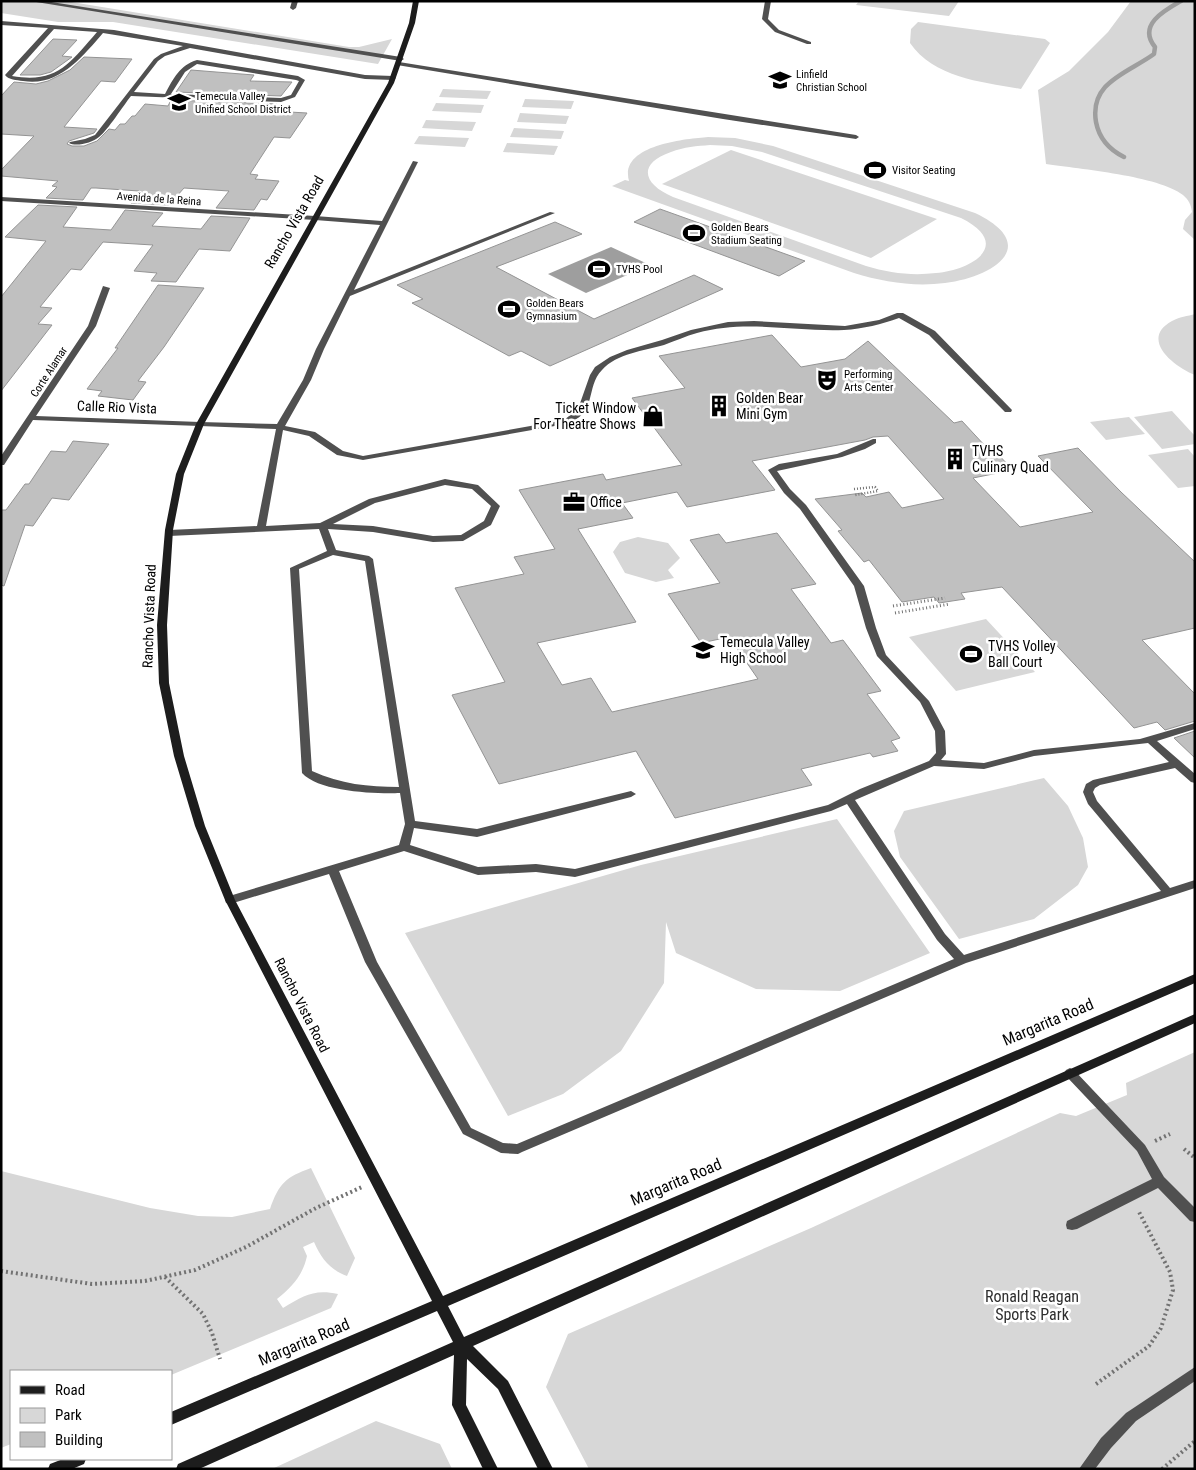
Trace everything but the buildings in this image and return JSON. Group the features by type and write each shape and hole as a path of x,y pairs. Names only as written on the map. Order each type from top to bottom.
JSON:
{"main road":[{"name":"Rancho Vista Road","path":"416,1 416,9 393,78 200,424 180,474 168,533 162,625 164,683 179,756 200,826 230,900 461,1344 503,1386 546,1469"},
{"name":"Margarita Road","path":"172,1419 1195,978"},
{"path":"183,1469 1195,1018"},
{"name":"Rancho Vista Road","path":"461,1344 459,1405 491,1469"},
{"path":"55,1469 76,1460"}],"street":[{"path":"33,1 856,137"},
{"path":"293,8 295,1"},
{"path":"768,1 765,19 778,30 810,43"},
{"path":"1,23 101,31 331,72 393,78"},
{"path":"54,26 8,75 10,77 17,79 39,79 62,73 101,31"},
{"path":"72,143 86,141 97,136 156,60 164,55 191,46"},
{"path":"131,94 281,100 293,96 302,80 197,62 189,64 185,68 167,95"},
{"path":"261,529 280,428 308,380 320,349 415,162"},
{"name":"Avenida de la Reina","path":"1,199 383,223"},
{"path":"347,295 552,213"},
{"name":"Corte Alamar","path":"1,463 92,326 106,288"},
{"name":"Calle Rio Vista","path":"32,418 280,428 312,434 340,453 363,458 566,422 573,419 583,408 594,375 604,364 627,353 686,334 735,324 753,323 854,329 888,321 900,315 932,333 1008,410"},
{"path":"230,900 404,846 478,871 536,868 575,872 831,808 849,798 933,763 941,754 940,731 924,701 882,656 871,628 859,586 803,507 787,491 772,470 788,465 842,456 858,451 873,441"},
{"path":"168,533 322,526 372,529 433,539 462,538 488,523 496,506 475,487 445,482 372,501 322,526"},
{"path":"322,526 332,552"},
{"path":"404,846 410,824 405,790 369,559 332,552 294,568 307,773 329,784 364,790 405,790"},
{"path":"933,763 984,766 1034,753 1141,742 1195,726"},
{"path":"1150,740 1195,780"},
{"path":"1168,893 1092,802 1088,792 1090,786 1097,782 1176,764"},
{"path":"410,824 477,833 631,794"},
{"path":"849,798 940,937 962,960"},
{"path":"332,868 371,962 466,1131 501,1148 518,1149 962,960 1195,884"},
{"path":"1070,1073 1141,1148 1160,1181 1195,1217"},
{"path":"1072,1225 1160,1181"},
{"path":"1086,1469 1106,1444 1131,1418 1195,1373"}],"path":[{"path":"854,489 875,487 878,491 855,495"},
{"path":"892,606 945,598"},
{"path":"895,613 950,604"},
{"path":"1184,1148 1195,1158"},
{"path":"1,1271 92,1284 145,1281 196,1270 238,1251 316,1208 376,1180"},
{"path":"1096,1384 1149,1346 1161,1328 1173,1290 1170,1272 1138,1212 1137,1192"},
{"path":"164,1277 203,1314 212,1333 220,1359"},
{"path":"1162,1469 1195,1441"}],"green space":[{"path":"1,1 65,1 349,47 359,47 392,39 378,64 113,22 58,22 1,13"},
{"path":"859,1 959,1 949,16 856,5"},
{"path":"1131,1 1195,1 1195,240 1183,229 1185,220 1192,212 1191,207 1183,195 1172,188 1118,174 1046,164 1038,90 1069,71 1108,32"},
{"path":"918,22 1045,39 1050,43 1021,89 975,81 945,71 932,64 920,55 910,43 911,29"},
{"path":"443,89 491,91 487,99 439,97"},
{"path":"525,99 574,101 571,109 522,107"},
{"path":"436,103 484,105 481,113 432,111"},
{"path":"520,113 569,116 566,124 517,122"},
{"path":"426,120 476,122 472,131 422,128"},
{"path":"514,128 564,131 561,139 510,137"},
{"path":"419,136 469,138 465,147 414,144"},
{"path":"708,137 735,138 773,146 975,213 995,225 1005,237 1008,248 1004,258 994,267 963,280 933,284 887,281 854,273 612,186 625,180 629,181 629,169 634,159 644,152 670,142","holes":["710,145 732,146 762,152 961,218 976,228 984,237 986,246 982,254 974,261 950,271 918,274 883,270 866,266 673,197 663,192 650,181 648,174 652,162 676,150"]},
{"path":"507,143 558,146 554,155 503,152"},
{"path":"731,150 937,219 871,258 662,184"},
{"path":"1195,314 1195,375 1178,366 1163,352 1159,344 1159,336 1163,328 1172,321"},
{"path":"1172,411 1195,436 1195,444 1162,449 1134,417"},
{"path":"1129,417 1145,434 1106,440 1090,422"},
{"path":"1188,449 1195,457 1195,486 1178,488 1148,455"},
{"path":"638,537 668,543 680,558 668,570 674,578 656,582 625,573 613,552 620,542"},
{"name":"TVHS Volley Ball Court","path":"986,619 1035,672 956,691 909,637"},
{"path":"1044,778 1068,806 1083,838 1088,867 1078,885 1034,919 959,939 900,857 894,831 904,811"},
{"path":"837,819 930,953 840,991 756,989 676,953 666,922 664,983 621,1051 563,1094 508,1116 405,933 641,865"},
{"name":"Ronald Reagan Sports Park","path":"1195,1052 1195,1469 589,1469 546,1387 568,1334 811,1228 1060,1113 1076,1116 1127,1095 1126,1083"},
{"path":"311,1168 355,1258 347,1276 327,1263 314,1242 303,1247 307,1256 300,1275 277,1299 283,1308 315,1293 338,1294 331,1308 172,1375 172,1370 10,1370 10,1444 1,1448 1,1171 150,1208 198,1216 232,1217 270,1209 280,1187 295,1175"},
{"path":"376,1421 440,1444 452,1469 272,1469"}],"shaded area":[{"name":"TVHS Pool","path":"611,247 650,265 586,293 548,274"}],"waterway":[{"path":"1124,157 1110,147 1102,138 1097,128 1095,108 1098,97 1104,88 1122,73 1154,54 1155,47 1150,39 1149,32 1151,25 1161,14 1181,1"}],"place":[{"name":"Linfield Christian School","path":"780,80"},
{"name":"Temecula Valley Unified School District","path":"179,102"},
{"name":"Visitor Seating","path":"875,170"},
{"name":"Golden Bears Stadium Seating","path":"694,233"},
{"name":"TVHS Pool","path":"599,269"},
{"name":"Golden Bears Gymnasium","path":"509,309"},
{"name":"Performing Arts Center","path":"827,380"},
{"name":"Golden Bear Mini Gym","path":"719,406"},
{"name":"Ticket Window For Theatre Shows","path":"653,416"},
{"name":"TVHS Culinary Quad","path":"955,459"},
{"name":"Office","path":"574,502"},
{"name":"Temecula Valley High School","path":"703,650"},
{"name":"TVHS Volley Ball Court","path":"971,654"}]}
